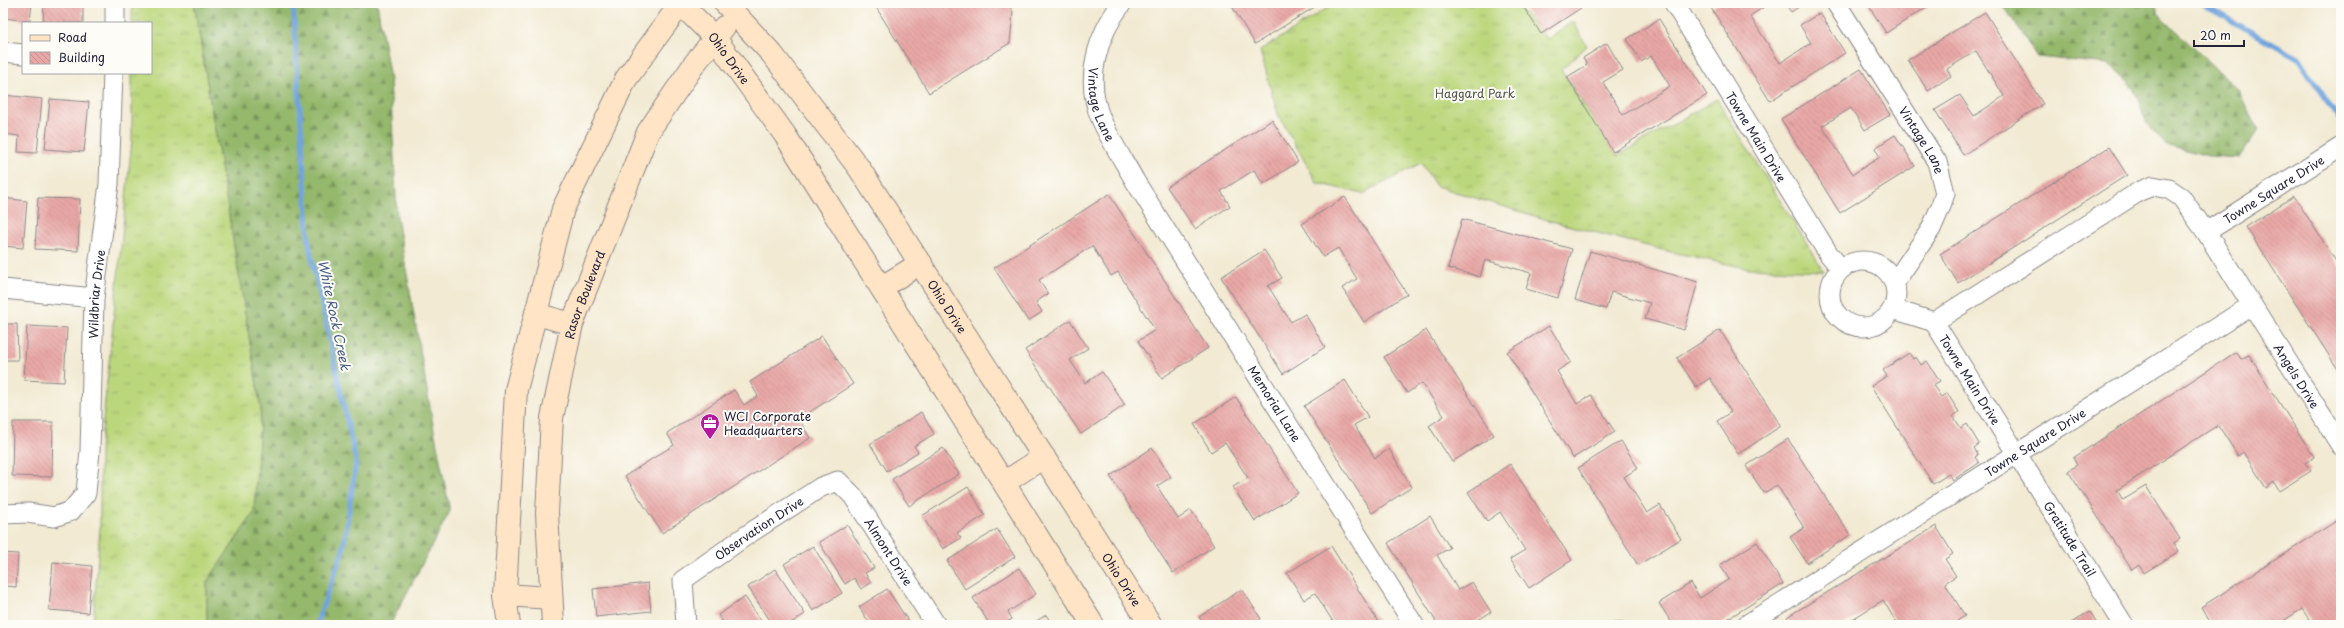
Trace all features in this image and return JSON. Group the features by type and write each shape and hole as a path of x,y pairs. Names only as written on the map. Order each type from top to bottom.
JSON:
{"main road":[{"name":"Ohio Drive","path":"680,3 715,38 785,135 1005,482 1092,625"},
{"path":"509,625 505,595 516,390 563,209 626,79 680,3"},
{"name":"Ohio Drive","path":"735,6 859,168 1151,625"},
{"name":"Rasor Boulevard","path":"553,625 547,513 552,418 572,324 648,132 673,93 715,38 735,6"},
{"path":"882,287 921,263"},
{"path":"536,314 572,324"},
{"path":"1005,482 1044,457"},
{"path":"505,595 551,598"}],"street":[{"path":"115,3 115,22"},
{"name":"Vintage Lane","path":"1122,3 1110,19 1099,40 1094,82 1095,101 1101,119 1135,181"},
{"name":"Towne Main Drive","path":"1674,3 1828,253 1841,269"},
{"name":"Vintage Lane","path":"1836,3 1937,162 1945,193 1931,229 1895,282"},
{"path":"3,52 22,54"},
{"name":"Wildbriar Drive","path":"3,514 28,513 54,517 71,511 86,493 90,451 94,298 109,184 114,74"},
{"name":"Towne Square Drive","path":"2206,232 2341,147"},
{"name":"Memorial Lane","path":"1135,181 1414,625"},
{"path":"1934,322 2140,191 2153,186 2170,189 2181,197 2206,232 2252,305"},
{"path":"1868,261 1882,266 1895,282 1897,299 1893,309 1885,319 1875,325 1864,327 1852,326 1842,320 1834,311 1830,295 1834,278 1841,269 1854,262 1868,261"},
{"path":"3,289 94,298"},
{"name":"Towne Square Drive","path":"1746,625 2252,305"},
{"name":"Angels Drive","path":"2252,305 2341,446"},
{"name":"Towne Main Drive","path":"1893,309 1934,322 2015,454"},
{"name":"Gratitude Trail","path":"2015,454 2124,625"},
{"name":"Observation Drive","path":"686,625 683,580 821,486 838,481"},
{"name":"Almont Drive","path":"838,481 854,496 936,625"}],"green space":[{"path":"132,3 194,3 261,409 254,513 207,582 207,625 93,625 100,526 100,450 132,140 132,74 152,74 152,22 132,22"},
{"path":"194,3 377,3 390,79 397,217 434,430 450,511 390,625 207,625 207,582 254,513 261,409"},
{"name":"Haggard Park","path":"1335,3 1515,3 1547,39 1573,21 1587,46 1561,70 1617,156 1717,99 1824,271 1746,268 1667,251 1551,221 1436,186 1421,163 1363,194 1317,183 1278,114 1260,51"},
{"path":"2002,3 2157,3 2157,13 2238,90 2258,130 2240,158 2208,156 2165,144 2147,124 2137,96 2128,81 2109,64 2037,57"}],"building":[{"path":"3,3 32,3 30,21 3,18"},
{"path":"44,3 83,3 83,22 43,22"},
{"path":"1008,3 1013,12 1010,43 929,93 874,4"},
{"path":"1230,3 1261,3 1264,7 1270,3 1321,3 1255,44"},
{"path":"1521,3 1581,3 1584,6 1541,34"},
{"path":"1719,3 1770,3 1750,16 1780,63 1811,43 1800,25 1820,13 1845,53 1770,101 1711,8"},
{"path":"1785,3 1805,3 1791,12"},
{"path":"1867,3 1933,3 1886,33"},
{"path":"1985,12 2043,104 1963,155 1935,110 1960,95 1974,116 2004,96 1976,51 1947,69 1951,76 1928,91 1908,60"},
{"path":"1659,19 1707,95 1613,152 1567,77 1587,65 1583,58 1607,43 1623,70 1603,82 1623,115 1670,86 1651,56 1641,62 1627,39"},
{"path":"1861,69 1890,115 1865,130 1851,108 1822,126 1853,174 1880,157 1875,148 1895,135 1915,166 1840,213 1781,119"},
{"path":"3,95 42,99 37,153 18,152 19,136 3,134"},
{"path":"50,99 89,102 84,152 45,149"},
{"path":"1272,120 1298,162 1263,184 1254,170 1221,191 1230,206 1195,229 1167,187"},
{"path":"2109,147 2127,175 1958,283 1940,254"},
{"path":"1109,194 1208,348 1162,378 1138,341 1155,330 1118,272 1111,276 1092,246 1039,280 1048,294 1036,302 1042,312 1028,321 994,268"},
{"path":"2294,196 2341,269 2341,374 2246,227"},
{"path":"1345,197 1407,294 1364,322 1342,288 1357,279 1338,248 1323,257 1302,224"},
{"path":"3,198 27,201 23,248 3,246"},
{"path":"38,198 80,199 78,251 35,249"},
{"path":"1462,219 1572,249 1558,298 1526,289 1531,273 1485,260 1480,277 1448,268"},
{"path":"1264,250 1282,278 1268,286 1291,322 1305,314 1325,347 1283,374 1221,277"},
{"path":"1590,251 1698,282 1684,330 1645,319 1650,303 1611,292 1606,309 1575,300"},
{"path":"1070,320 1088,348 1070,360 1085,383 1102,372 1125,405 1081,434 1025,350"},
{"path":"3,324 17,324 18,360 3,360"},
{"path":"27,326 67,328 64,382 24,380"},
{"path":"1549,326 1571,362 1557,371 1577,404 1591,395 1615,432 1573,458 1507,352"},
{"path":"1426,330 1494,435 1452,462 1429,426 1444,416 1422,383 1407,393 1384,357"},
{"path":"1720,330 1781,426 1738,454 1717,421 1731,412 1710,378 1696,387 1677,358"},
{"path":"822,336 853,384 799,419 810,438 662,533 625,476 674,445 667,433 734,390 744,405 758,396 750,382"},
{"path":"2236,352 2241,359 2249,355 2314,457 2305,463 2311,471 2279,491 2274,482 2266,488 2243,452 2238,456 2218,425 2117,490 2123,500 2146,486 2180,539 2174,543 2179,551 2144,573 2139,565 2132,570 2068,471 2077,465 2073,458"},
{"path":"1909,353 1913,359 1916,357 1921,365 1927,361 1940,381 1933,385 1941,397 1947,393 1959,412 1953,416 1961,428 1967,424 1979,444 1974,448 1978,455 1975,457 1979,463 1953,480 1949,474 1933,484 1871,386 1887,376 1883,370"},
{"path":"1345,380 1368,417 1354,425 1375,458 1389,449 1412,487 1372,513 1304,406"},
{"path":"1236,397 1298,493 1255,521 1233,487 1248,478 1225,443 1211,452 1194,424"},
{"path":"921,412 934,434 914,446 918,452 887,471 870,444"},
{"path":"13,422 53,422 52,477 12,476"},
{"path":"1788,439 1850,535 1807,563 1790,537 1804,528 1777,485 1764,493 1746,466"},
{"path":"1621,441 1638,468 1624,477 1647,513 1660,505 1681,539 1638,565 1578,468"},
{"path":"943,448 959,474 909,506 892,479"},
{"path":"1152,448 1171,477 1157,486 1178,519 1191,510 1214,546 1173,573 1110,476"},
{"path":"1510,464 1572,560 1529,588 1510,559 1525,550 1500,512 1487,521 1468,492"},
{"path":"968,487 985,515 957,533 961,538 943,549 922,516"},
{"path":"1430,516 1450,548 1437,555 1458,590 1472,582 1491,612 1470,625 1438,625 1388,543"},
{"path":"2341,518 2341,625 2313,625 2302,609 2277,625 2212,625 2201,607"},
{"path":"847,525 874,568 865,573 871,583 861,589 854,578 845,584 819,542"},
{"path":"1936,526 1953,554 1945,559 1956,576 1945,583 1965,616 1957,621 1959,625 1898,625 1883,600 1843,625 1792,625 1787,617"},
{"path":"997,529 1015,557 965,589 947,561"},
{"path":"1757,542 1783,584 1718,625 1673,625 1659,603 1691,583 1700,598 1729,579 1720,565"},
{"path":"813,546 842,593 813,611 784,564"},
{"path":"1331,546 1380,625 1335,625 1315,593 1304,600 1287,573"},
{"path":"3,553 18,554 16,587 5,586 4,600"},
{"path":"53,562 92,566 88,613 49,610"},
{"path":"1019,568 1036,594 1008,612 1012,619 1003,625 990,625 973,598"},
{"path":"775,569 805,614 788,625 773,625 748,587"},
{"path":"648,583 651,611 596,617 593,589"},
{"path":"887,589 911,625 871,625 859,607"},
{"path":"1242,589 1261,619 1252,625 1205,625 1199,617"},
{"path":"745,597 764,625 725,625 718,615"},
{"path":"2090,611 2098,625 2068,625"},
{"path":"1046,615 1053,625 1030,625"},
{"path":"1624,622 1624,625 1606,625 1606,624"}],"waterway":[{"name":"White Rock Creek","path":"293,3 309,245 356,462 343,550 316,625"},
{"path":"2200,3 2298,58 2341,122"}],"place":[{"name":"WCI Corporate Headquarters","path":"710,440"}]}
